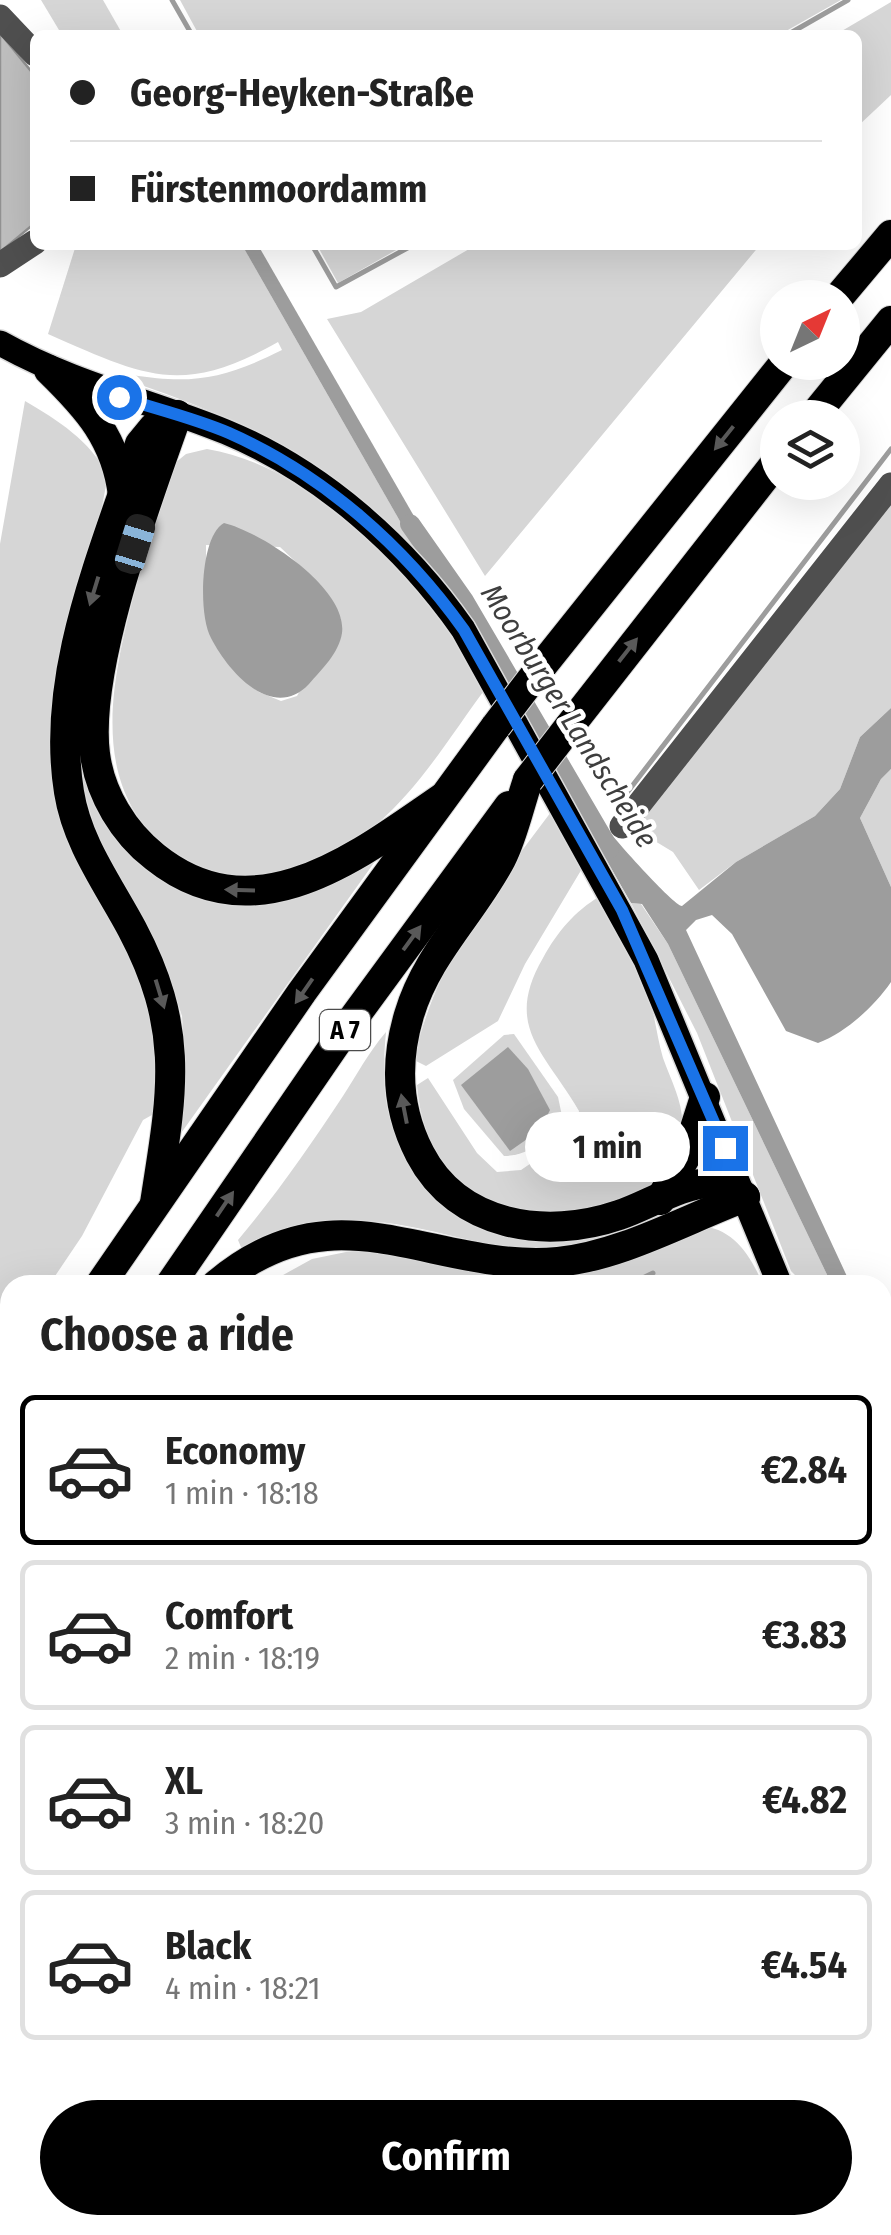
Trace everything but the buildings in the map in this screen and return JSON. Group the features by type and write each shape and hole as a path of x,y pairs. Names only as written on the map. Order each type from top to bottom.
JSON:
{"highway":[{"path":"853,280 891,235"},
{"path":"827,400 891,321"},
{"path":"49,370 102,426 119,466 123,498"},
{"name":"A 7","path":"107,1275 442,798 538,671 771,380"},
{"path":"155,1202 169,1110 170,1032 160,988 75,820 64,740 72,662 144,436 177,415"},
{"path":"177,415 109,631 98,684 95,754 121,822 143,848 192,881 227,892 258,891 290,885 347,860 442,798"},
{"name":"A 7","path":"177,1275 347,1027 528,780 760,483"},
{"path":"528,780 502,858 449,932 413,1001 400,1064 408,1130 440,1184 466,1204 498,1220 537,1228 573,1226 710,1182 728,1185 745,1197"},
{"path":"660,1200 686,1156 705,1097"},
{"path":"231,1275 268,1250 326,1236 387,1237 519,1263 564,1262 604,1251 745,1197"}],"main road":[{"path":"0,344 49,370 231,434 280,460 380,533 434,588 474,648 622,910 705,1097 776,1275"}],"lane":[{"path":"0,16 30,49"},
{"path":"0,265 30,245"},
{"path":"622,826 891,485"}],"shaded area":[{"path":"41,0 103,0 120,30 59,30"},
{"path":"180,0 841,0 788,30 196,30"},
{"path":"891,2 891,95 862,122 862,30 843,30"},
{"path":"74,250 245,250 417,551 353,493 285,448 212,412 132,382 132,375 192,379 226,373 282,350 278,342 215,370 188,375 137,369 48,334"},
{"path":"245,250 261,250 430,544 417,551"},
{"path":"320,250 396,250 338,283"},
{"path":"467,250 756,250 485,576 327,319 361,312"},
{"path":"25,401 82,441 108,475 54,759 149,975 159,1111 143,1120 82,1236 56,1275 0,1275 0,544"},
{"path":"207,449 251,461 293,481 332,508 403,575 462,650 486,688 394,808 345,848 297,868 240,876 200,869 165,847 140,820 123,789 112,720 121,648 158,505 175,463 186,454","holes":["206,545 280,547 317,582 341,619 297,696 281,701 259,692 206,580"]},
{"path":"147,475 97,782 200,894 376,860 174,1143 185,1062 182,1016 162,956 98,839 78,771"},
{"path":"891,500 891,708 860,737 840,789 815,816 736,862 699,890 673,852 640,832 641,817"},
{"path":"224,523 259,538 299,564 331,598 340,616 342,633 334,654 309,684 295,694 281,698 253,688 229,665 211,638 204,612 206,559 216,531"},
{"path":"891,708 891,769 881,779 860,818 891,887 891,982 876,1001 848,1026 818,1043 786,1031 732,934 712,915 696,920 686,930 846,1275 827,1275 668,944 642,904 631,903 589,830 602,822 629,855 682,906 736,862 815,816 840,789 860,737"},
{"path":"891,769 891,887 860,818 881,779"},
{"path":"554,808 583,867 525,964 498,1021 426,1066 414,1060 436,990 469,927"},
{"path":"600,896 648,993 663,1058 679,1103 682,1131 672,1160 653,1182 627,1199 597,1210 564,1215 501,1208 462,1186 441,1161 422,1117 417,1085 428,1078 477,1153 497,1172 521,1170 574,1134 579,1111 533,1038 527,1003 532,982 555,939 574,916"},
{"path":"631,903 641,904 668,944 827,1275 795,1275 791,1271 697,1033"},
{"path":"386,1032 386,1098 391,1123 401,1143 432,1180 481,1222 674,1205 676,1213 595,1245 559,1251 508,1248 402,1225 361,1222 309,1230 243,1252 238,1240 292,1170"},
{"path":"514,1034 558,1097 562,1116 553,1132 539,1144 504,1156 464,1109 453,1080 504,1035"},
{"path":"508,1047 528,1069 550,1110 540,1130 510,1151 461,1085"},
{"path":"699,1226 731,1237 758,1275 283,1275 312,1259 392,1248 464,1264"}],"waterway":[{"path":"172,0 189,30"},
{"path":"796,30 848,0"},
{"path":"315,250 336,287 404,250"},
{"path":"626,794 891,449"},
{"name":"Moorburger Landscheide","path":"410,524 464,601 609,849"},
{"path":"649,1275 653,1273"}],"route":[{"path":"119,397 201,422 280,460 380,533 434,588 464,630 622,910 686,1050 725,1148"}]}
